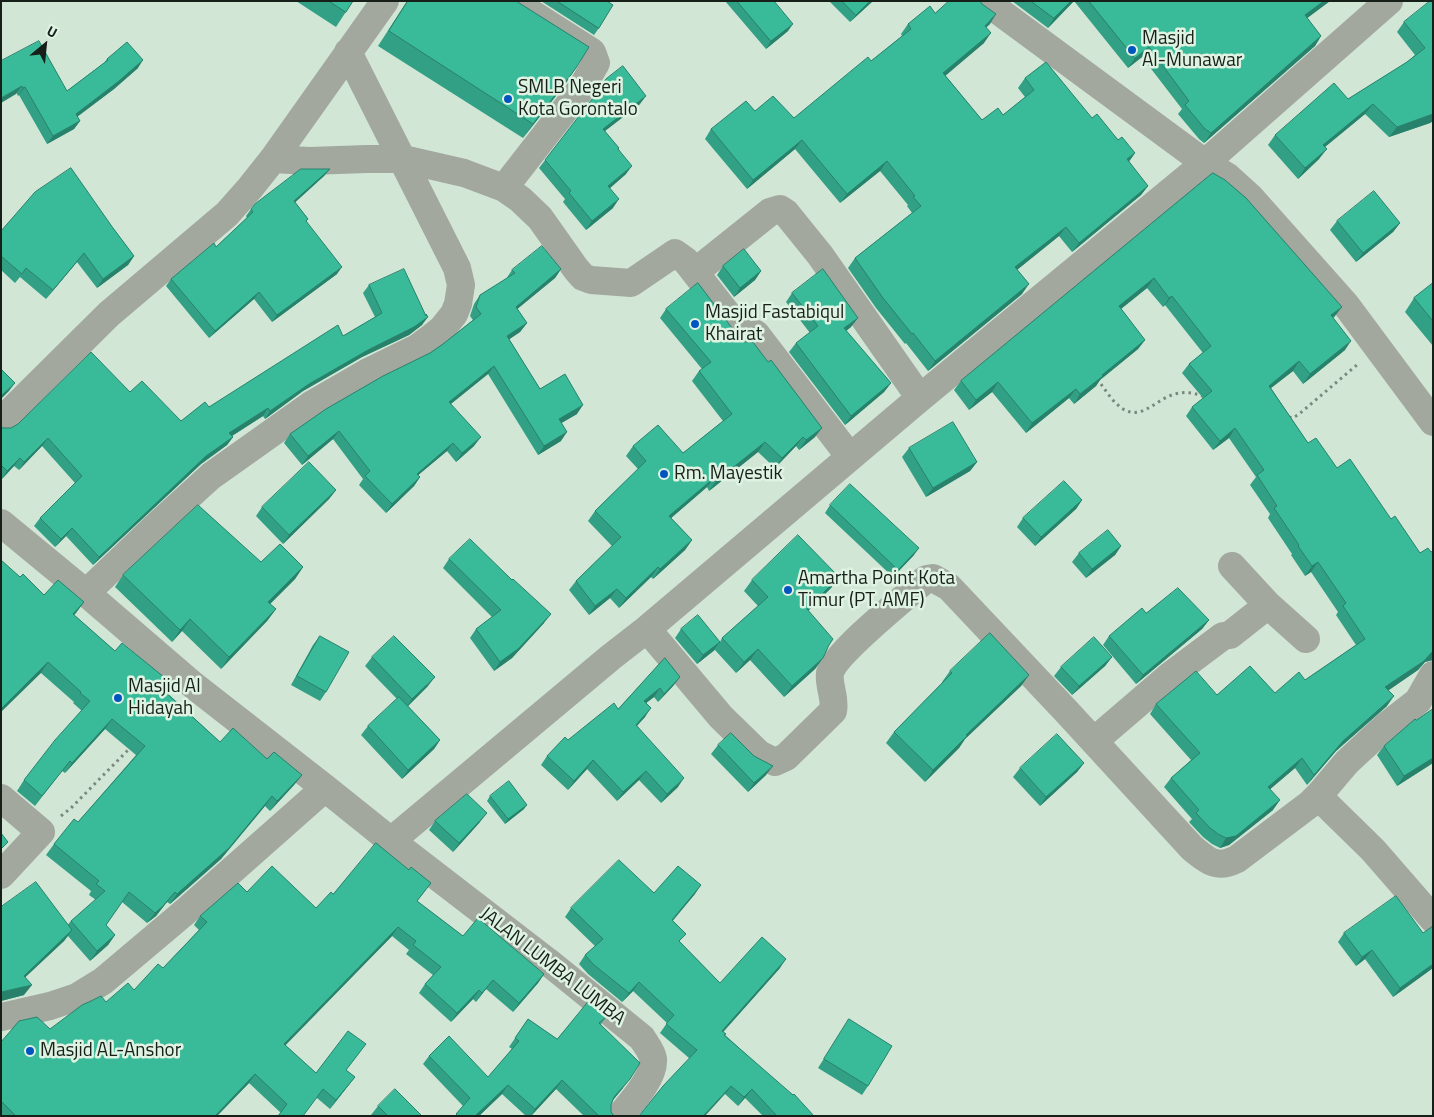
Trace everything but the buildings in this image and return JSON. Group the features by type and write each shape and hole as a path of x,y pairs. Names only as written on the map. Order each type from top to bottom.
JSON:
{"street":[{"path":"1,421 109,314 227,214 273,159 385,1"},
{"path":"504,188 581,89 596,63 592,52 512,1"},
{"path":"985,1 1205,163 1228,177 1250,196 1346,305 1433,422"},
{"path":"391,841 647,629 920,398 1205,163 1389,1"},
{"path":"86,592 211,476 311,405 370,371 417,348 432,337 454,314 458,304 461,285 457,268 348,52"},
{"path":"273,159 309,161 403,160 464,173 504,188 520,199 540,218 576,270 583,277 591,280 631,283 675,253 686,261 744,337 756,334 850,457"},
{"path":"695,272 770,212 780,209 786,213 820,255 920,398"},
{"name":"JALAN LUMBA LUMBA","path":"1,523 86,592 193,685 547,961 642,1038 651,1053 653,1061 651,1072 641,1090 620,1116"},
{"path":"1232,566 1268,605 1306,639"},
{"path":"647,629 721,717 759,754 775,762 786,757 833,711 835,704 830,677 833,667 862,635 926,579 933,578 950,587 1192,848 1207,860 1218,864 1228,864 1237,859 1310,804 1347,762 1386,726 1418,701 1433,675"},
{"path":"1094,741 1172,675 1268,605"},
{"path":"1,1017 77,998 104,981 326,788"},
{"path":"1319,795 1373,850 1433,919"},
{"path":"1,798 41,832 1,875"}],"path":[{"path":"1285,416 1292,418 1298,415 1378,348"},
{"path":"1095,377 1119,407 1132,413 1145,410 1172,394 1195,393 1209,399"},
{"path":"41,832 71,808 132,746"}],"place":[{"name":"Masjid Al-Munawar","path":"1132,50"},
{"name":"SMLB Negeri Kota Gorontalo","path":"508,99"},
{"name":"Masjid Fastabiqul Khairat","path":"695,324"},
{"name":"Rm. Mayestik","path":"664,474"},
{"name":"Amartha Point Kota Timur (PT. AMF)","path":"788,590"},
{"name":"Masjid Al Hidayah","path":"118,698"},
{"name":"Masjid AL-Anshor","path":"30,1051"}]}
